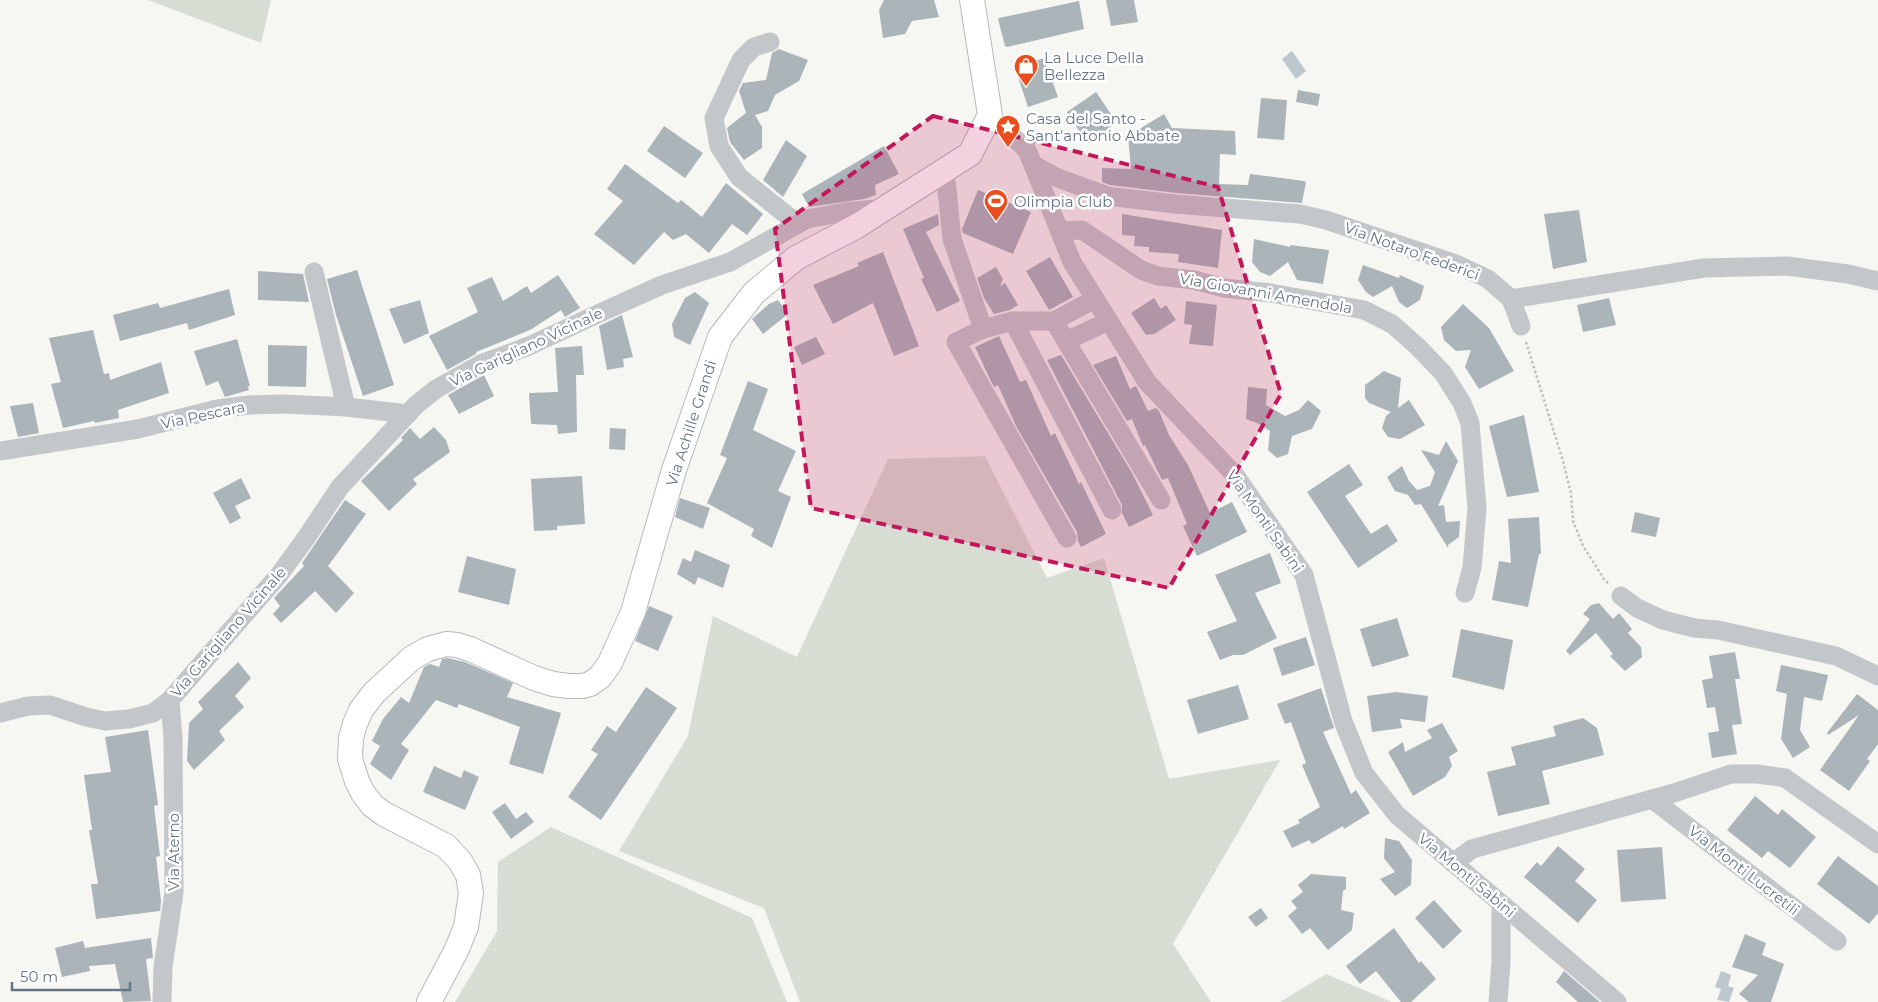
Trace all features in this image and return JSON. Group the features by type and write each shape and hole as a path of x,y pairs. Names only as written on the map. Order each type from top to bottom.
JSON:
{"main road":[{"path":"972,0 990,115"},
{"name":"Via Achille Grandi","path":"429,1002 456,951 466,927 470,893 468,875 460,861 446,846 392,820 372,805 360,788 350,759 351,738 355,724 368,700 381,685 423,652 434,647 452,644 464,646 534,678 570,686 590,684 600,677 610,663 633,612 674,470 720,338 754,293 796,258 857,226 970,154 990,115"}],"street":[{"path":"770,42 754,47 741,60 714,118 719,146 739,177 798,224"},
{"name":"Via Monti Sabini","path":"990,115 1028,150 1072,262 1147,382 1235,475 1304,574 1343,721 1364,773 1397,815 1617,1002"},
{"name":"Via Notaro Federici","path":"1034,165 1058,178 1107,196 1175,204 1300,214 1326,220 1456,264 1488,279 1511,299"},
{"path":"945,170 952,239 983,328"},
{"name":"Via Garigliano Vicinale","path":"0,713 28,706 50,705 105,721 129,719 153,713 170,700 279,575 340,487 408,414 436,389 481,364 529,346 662,285 730,262 807,219 845,212 885,208"},
{"name":"Via Giovanni Amendola","path":"1060,231 1082,230 1140,270 1158,276 1194,280 1224,288 1271,293 1364,310 1392,324 1418,347 1442,373 1462,403 1470,423 1477,508 1472,568 1465,593"},
{"path":"1521,326 1511,299 1704,268 1787,266 1848,274 1878,282"},
{"path":"314,272 346,407"},
{"path":"1067,538 956,342 983,328 1013,321 1054,321 1095,299"},
{"path":"1013,321 1112,510"},
{"path":"1054,321 1161,500"},
{"path":"1066,341 1109,321"},
{"name":"Via Pescara","path":"0,451 138,429 237,406 273,404 346,407 408,414"},
{"path":"1621,596 1638,608 1663,620 1694,628 1718,630 1836,656 1878,676"},
{"name":"Via Aterno","path":"162,1002 163,967 174,892 173,738 170,700"},
{"path":"1453,863 1472,849 1652,799 1731,774 1758,774 1786,778 1878,844"},
{"name":"Via Monti Lucretili","path":"1652,799 1837,941"},
{"path":"1498,1002 1501,962 1501,904"}],"path":[{"path":"1521,326 1534,373 1563,461 1570,492 1573,521 1583,546 1604,579 1621,596"}],"highlighted area":[{"path":"933,116 1218,187 1281,394 1169,588 811,508 775,229"}],"shaded area":[{"path":"148,0 271,0 261,43"},
{"path":"1292,51 1306,71 1296,79 1282,59"},
{"path":"985,456 1047,578 1104,558 1169,779 1280,760 1173,944 1211,1002 800,1002 764,908 619,851 688,736 713,616 797,657 888,459"},
{"path":"551,827 752,918 787,1002 455,1002 497,931 498,862"},
{"path":"1721,971 1731,975 1728,986 1734,988 1729,1002 1717,1000 1721,989 1715,987"},
{"path":"1326,974 1392,1002 1280,1002"}],"building":[{"path":"884,0 934,0 939,17 912,21 905,34 883,38 879,10"},
{"path":"1106,0 1134,0 1138,22 1111,26"},
{"path":"1079,1 1084,29 1005,46 999,18"},
{"path":"779,49 808,60 799,81 775,95 768,111 755,115 762,127 762,148 744,160 730,142 727,128 746,113 739,91 743,83 766,80 772,53"},
{"path":"1044,58 1058,97 1028,107 1015,68"},
{"path":"1298,90 1320,94 1318,106 1296,102"},
{"path":"1096,92 1117,123 1087,143 1067,112"},
{"path":"1261,98 1287,100 1284,140 1257,138"},
{"path":"1164,114 1172,128 1235,131 1236,155 1220,154 1219,184 1248,185 1250,174 1304,181 1306,182 1302,203 1176,193 1110,185 1102,182 1102,168 1131,169 1128,136"},
{"path":"664,126 703,153 685,178 647,151"},
{"path":"786,140 807,156 783,197 763,180"},
{"path":"884,146 899,174 875,185 876,195 864,199 809,207 802,194"},
{"path":"625,164 678,203 681,200 702,217 726,183 763,214 747,235 732,224 709,253 686,234 673,240 664,232 634,265 594,234 623,201 607,189"},
{"name":"Olimpia Club","path":"978,190 1031,212 1013,254 963,233 962,229"},
{"path":"1579,210 1587,262 1553,269 1544,214"},
{"path":"938,214 939,225 926,232 960,301 937,312 921,279 924,278 903,229"},
{"path":"1122,214 1222,230 1218,268 1178,262 1179,254 1149,252 1149,247 1134,246 1135,236 1122,235"},
{"path":"1254,239 1290,247 1290,245 1329,250 1323,284 1297,280 1288,262 1270,276 1260,272 1252,262"},
{"path":"883,252 919,346 894,356 873,303 833,324 813,285 859,266 857,263"},
{"path":"1050,257 1073,297 1049,310 1026,271"},
{"path":"1363,265 1399,278 1400,275 1424,286 1420,300 1407,308 1399,302 1392,286 1373,297 1366,292 1358,280"},
{"path":"996,267 1003,279 1000,286 1005,283 1018,305 1010,310 994,314 984,298 977,278"},
{"path":"357,270 394,385 363,396 336,315 327,279"},
{"path":"258,271 303,274 309,302 258,300"},
{"path":"558,275 580,308 565,317 561,310 530,330 476,352 476,354 447,370 429,336 478,312 467,288 492,277 503,301 527,286 531,293"},
{"path":"229,289 235,315 189,330 187,323 120,341 113,315 158,303 160,308"},
{"path":"695,292 709,303 690,345 674,337 672,324 685,298"},
{"path":"1154,298 1161,309 1166,305 1176,320 1154,334 1146,335 1131,313"},
{"path":"1609,298 1616,325 1583,332 1577,305"},
{"path":"420,300 429,333 404,344 389,309"},
{"path":"778,300 788,314 763,334 752,319 769,304"},
{"path":"1186,301 1217,305 1213,346 1189,344 1192,325 1184,324"},
{"path":"1463,304 1489,328 1514,371 1479,389 1465,367 1471,350 1456,351 1444,340 1441,327"},
{"path":"622,315 633,357 623,359 624,367 607,370 599,326"},
{"path":"93,330 104,374 109,373 110,380 161,362 169,393 118,410 119,418 63,428 51,384 61,382 49,338"},
{"path":"999,336 1020,382 1026,380 1051,436 1055,433 1079,484 1081,482 1106,534 1081,547 1077,532 1016,426 998,385 994,387 975,347"},
{"path":"816,337 825,354 802,365 794,347"},
{"path":"237,339 250,386 248,386 249,390 225,397 218,381 206,386 194,351"},
{"path":"268,345 307,346 306,387 268,386"},
{"path":"582,346 584,375 576,375 577,432 558,434 557,425 531,424 529,393 558,392 555,348"},
{"path":"1061,355 1132,473 1153,515 1129,527 1122,513 1122,505 1047,360"},
{"path":"1116,356 1130,389 1136,386 1148,411 1156,408 1159,411 1169,435 1188,465 1210,513 1232,502 1247,532 1197,556 1183,526 1187,524 1168,478 1162,480 1145,445 1143,446 1132,419 1127,421 1093,365"},
{"path":"1384,371 1401,378 1398,408 1409,400 1425,425 1400,439 1388,437 1382,428 1386,416 1391,412 1369,403 1365,398 1365,385"},
{"path":"484,375 494,396 459,414 448,395"},
{"path":"748,381 768,389 753,430 796,451 778,491 791,497 772,548 751,536 754,529 707,503 727,458 720,455"},
{"path":"1248,387 1267,389 1266,405 1285,416 1299,410 1308,400 1321,411 1312,429 1292,436 1288,454 1277,458 1268,450 1270,431 1246,419"},
{"path":"33,403 39,433 18,437 10,406"},
{"path":"1524,415 1539,492 1507,497 1489,426"},
{"path":"434,427 446,440 450,452 413,479 417,484 389,511 361,481 403,440 401,438 410,428 420,439"},
{"path":"610,428 626,429 625,450 609,449"},
{"path":"1446,441 1458,461 1438,506 1444,505 1446,522 1460,521 1459,537 1448,545 1448,548 1421,504 1415,505 1408,495 1395,491 1387,477 1402,466 1409,481 1417,490 1430,486 1435,472 1421,450 1439,455"},
{"path":"1349,464 1363,485 1345,496 1371,534 1387,524 1398,541 1358,568 1307,492"},
{"path":"582,476 585,524 557,526 557,530 534,531 531,479"},
{"path":"241,478 251,498 235,506 241,518 230,524 213,493"},
{"path":"680,498 710,508 703,529 675,517"},
{"path":"345,500 366,514 328,566 354,593 336,613 315,591 281,623 273,614 280,606 274,598 304,566 302,563"},
{"path":"1635,512 1660,518 1656,537 1631,532"},
{"path":"1539,517 1541,554 1539,554 1528,607 1492,600 1499,561 1511,563 1508,519"},
{"path":"695,550 730,565 723,588 698,577 695,585 677,574 683,558 691,562"},
{"path":"1270,553 1281,583 1255,593 1277,638 1243,655 1233,655 1220,660 1207,632 1237,621 1215,575"},
{"path":"467,556 516,569 509,605 458,592"},
{"path":"1599,603 1613,619 1619,613 1632,629 1628,633 1641,647 1642,657 1625,671 1610,656 1613,654 1596,633 1570,655 1566,651 1590,619 1583,614 1591,605"},
{"path":"649,606 673,616 658,651 635,641"},
{"path":"1397,618 1409,656 1372,667 1360,629"},
{"path":"1461,629 1513,640 1504,690 1452,677"},
{"path":"1306,637 1315,665 1282,676 1273,648"},
{"path":"1735,652 1740,679 1735,679 1742,724 1732,725 1737,754 1712,758 1708,733 1719,731 1715,707 1707,708 1702,680 1713,678 1709,656"},
{"path":"447,658 465,662 513,683 507,697 561,713 543,774 509,764 520,727 459,704 457,708 436,700 401,744 409,750 391,780 370,764 380,746 372,741 383,719 401,697 409,703 424,667 430,664 439,667 442,659"},
{"path":"238,662 251,678 235,696 244,707 219,731 225,740 194,770 187,761 189,723 203,709 198,702"},
{"path":"1781,665 1828,675 1822,701 1804,697 1800,730 1810,747 1793,758 1781,739 1787,694 1776,691"},
{"path":"1238,685 1249,719 1198,734 1187,700"},
{"path":"646,687 677,708 601,820 568,797 598,754 591,750 607,726 616,732"},
{"path":"1321,688 1334,728 1323,732 1351,794 1356,790 1370,813 1344,829 1343,826 1312,844 1309,840 1292,848 1283,831 1300,823 1298,820 1320,807 1302,765 1306,763 1291,722 1285,724 1277,704"},
{"path":"1396,692 1428,696 1425,722 1400,719 1402,728 1372,732 1367,696"},
{"path":"1857,694 1878,710 1878,744 1867,759 1870,761 1849,791 1820,770 1859,715 1828,735 1827,733"},
{"path":"1583,718 1597,728 1604,755 1542,771 1550,804 1498,816 1487,772 1516,765 1511,747 1556,736 1553,726"},
{"path":"1442,723 1458,751 1449,757 1452,766 1445,777 1413,796 1388,752 1403,742 1405,752 1432,738 1427,730"},
{"path":"148,730 158,805 154,806 160,856 156,857 161,901 160,911 96,919 91,884 98,884 89,830 92,830 84,775 111,772 105,737"},
{"path":"434,766 461,778 464,770 479,777 465,810 423,792"},
{"path":"1755,796 1778,815 1782,809 1816,837 1790,868 1768,851 1762,858 1727,830"},
{"path":"505,803 516,819 526,812 534,822 511,839 492,812"},
{"path":"1385,838 1399,841 1412,860 1411,885 1395,896 1380,879 1395,872 1384,858"},
{"path":"1558,846 1585,869 1575,881 1597,900 1578,923 1524,877 1537,862 1541,866"},
{"path":"1662,847 1666,899 1621,902 1617,850"},
{"path":"1838,856 1878,886 1878,913 1869,924 1817,884"},
{"path":"1311,874 1346,877 1346,889 1343,891 1341,910 1354,913 1352,930 1328,950 1310,928 1302,934 1288,916 1297,908 1291,901 1303,892 1298,885"},
{"path":"1434,900 1462,931 1443,949 1415,918"},
{"path":"1261,908 1268,918 1256,927 1248,917"},
{"path":"1394,928 1419,963 1421,961 1436,979 1411,1002 1401,1002 1376,971 1360,984 1346,966"},
{"path":"1745,934 1766,943 1762,955 1784,964 1771,1002 1749,1002 1739,994 1758,975 1732,967"},
{"path":"151,938 153,958 146,959 151,1001 123,1002 115,964 89,966 90,971 62,977 55,948 83,941 85,948"},
{"path":"1564,971 1600,1002 1578,1002 1556,982"}],"place":[{"name":"La Luce Della Bellezza","path":"1026,87"},
{"name":"Casa del Santo - Sant'antonio Abbate","path":"1008,148"},
{"name":"Olimpia Club","path":"996,222"}]}
